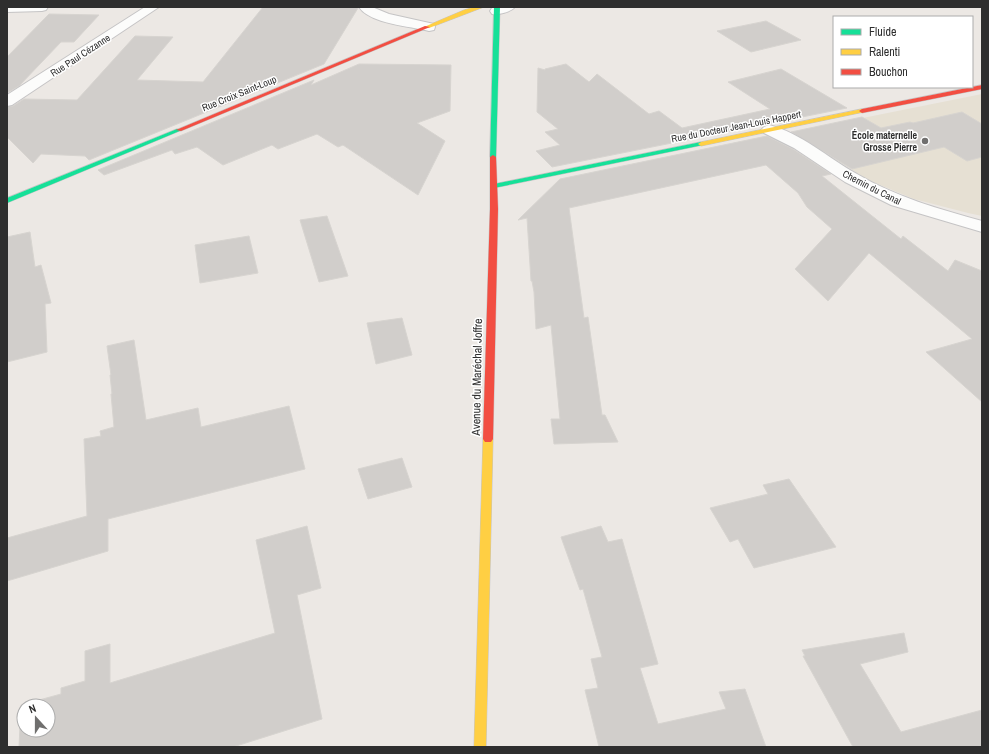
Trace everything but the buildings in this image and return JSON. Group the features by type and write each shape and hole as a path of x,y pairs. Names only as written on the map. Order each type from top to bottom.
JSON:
{"street":[{"path":"7,8 42,7"},
{"path":"131,7 153,7"},
{"name":"Rue Paul Cézanne","path":"7,102 153,7"},
{"path":"366,7 368,11 376,15 429,27"},
{"name":"Rue Croix Saint-Loup","path":"7,201 466,11 480,7"},
{"path":"496,9 509,7"},
{"name":"Avenue du Maréchal Joffre","path":"480,747 494,186 493,162 496,9"},
{"name":"Rue du Docteur Jean-Louis Happert","path":"494,186 982,87"},
{"name":"Chemin du Canal","path":"770,130 800,145 850,178 897,201 982,227"}],"shaded area":[{"path":"982,94 982,216 914,199 868,180 834,158 798,131"}],"traffic: fast":[{"path":"493,157 497,7"},
{"path":"7,201 179,130"},
{"path":"494,186 701,144"}],"traffic: slow":[{"path":"427,27 466,11 481,7"},
{"path":"701,144 862,111"},
{"path":"480,747 488,439"}],"traffic: jam":[{"path":"179,130 427,27"},
{"path":"862,111 982,87"},
{"path":"488,439 494,209 493,157"}],"place":[{"name":"École maternelle Grosse Pierre","path":"925,141"}]}
